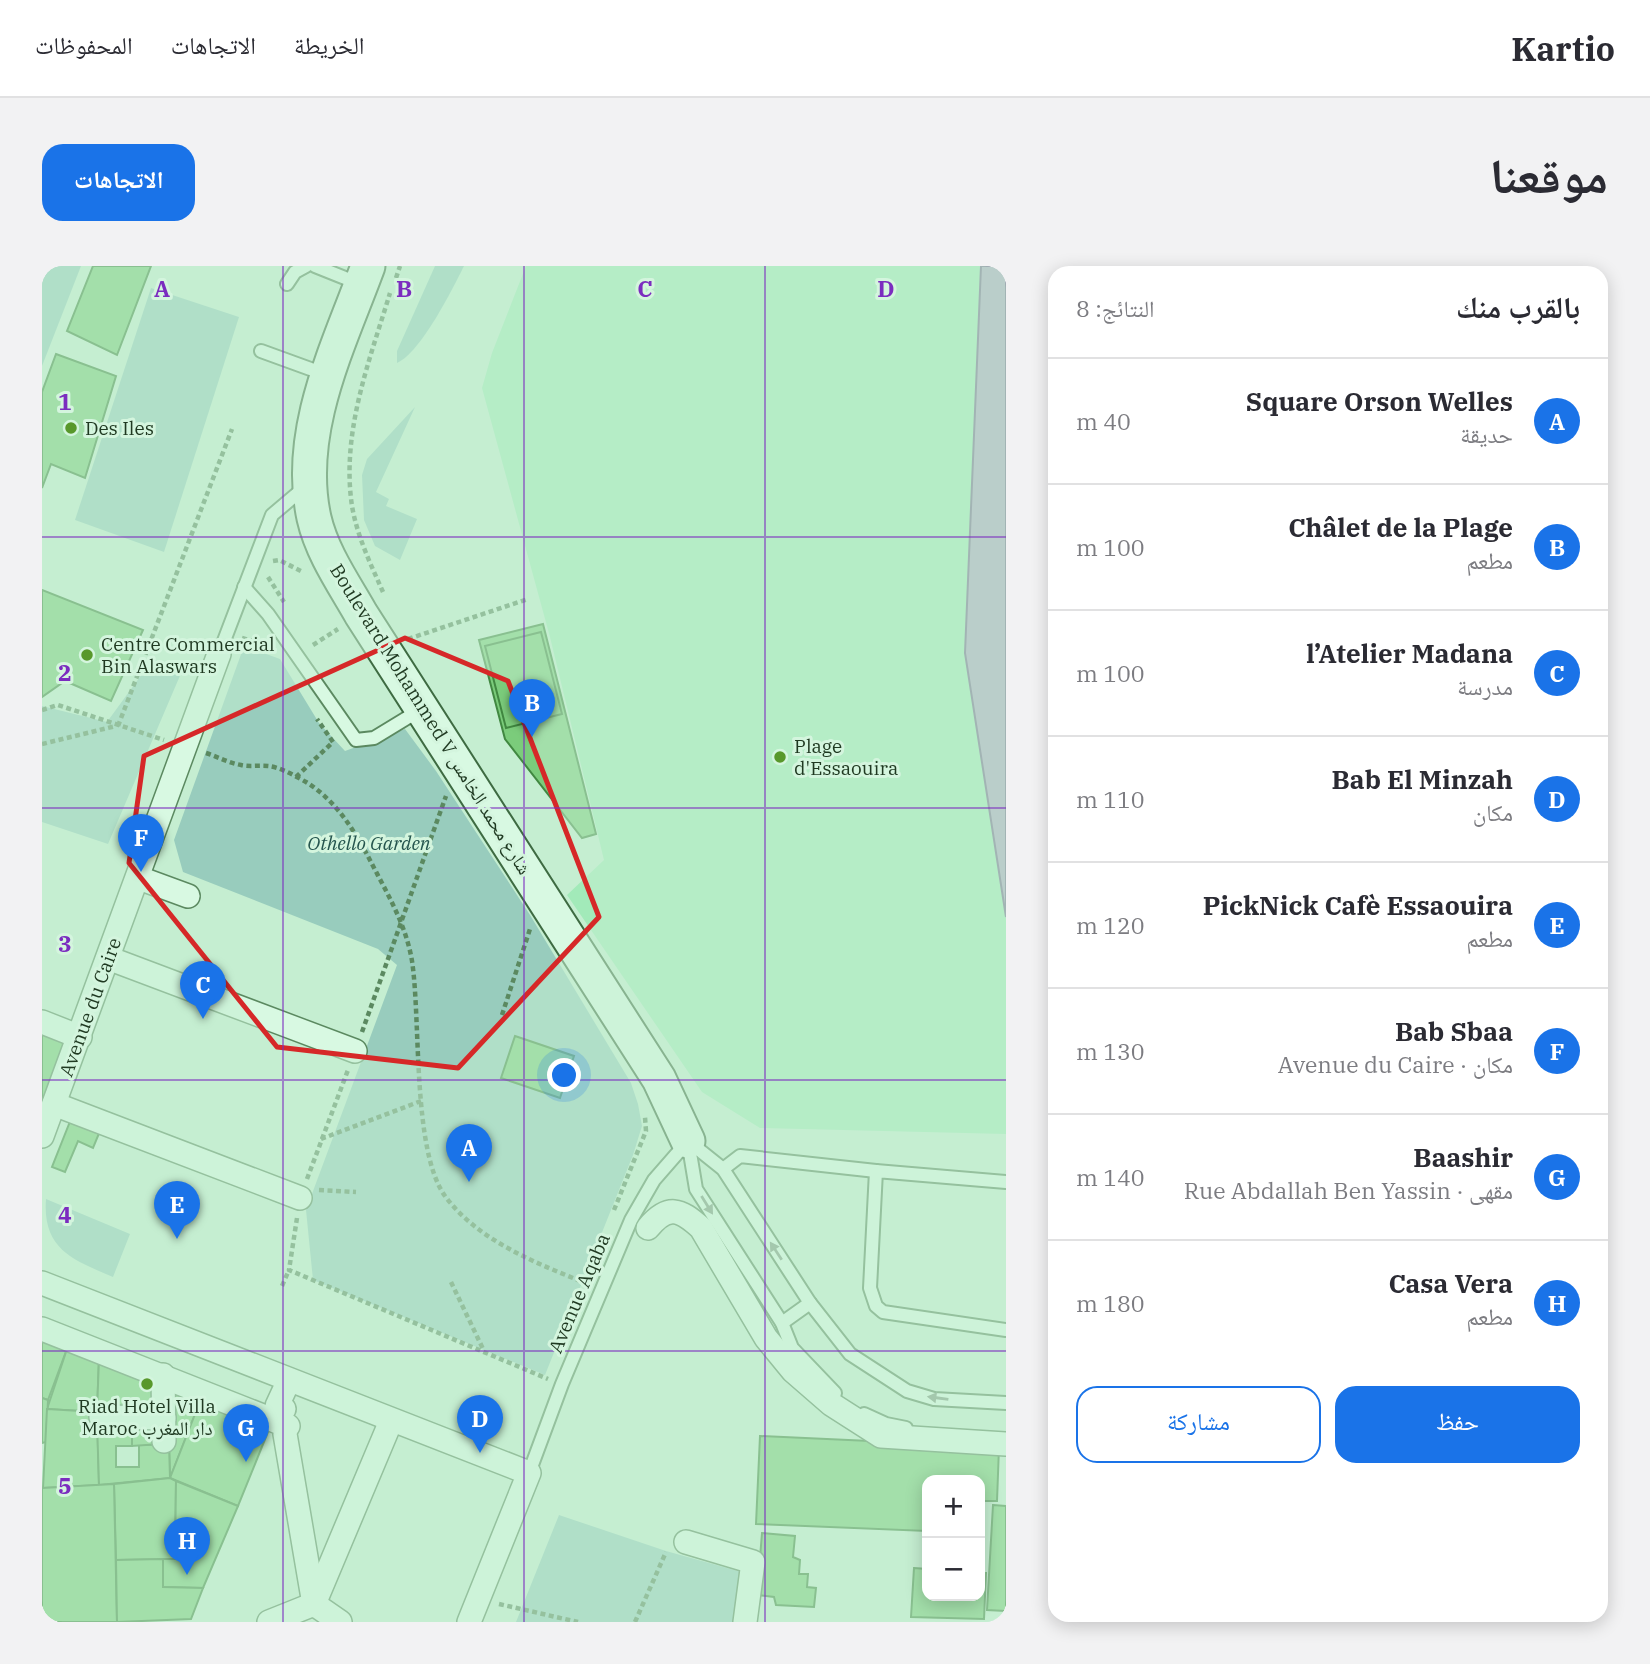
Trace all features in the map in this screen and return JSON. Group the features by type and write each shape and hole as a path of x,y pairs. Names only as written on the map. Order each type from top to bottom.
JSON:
{"street":[{"name":"Boulevard Mohammed V شارع محمد الخامس","path":"379,281 327,375 315,418 311,482 314,519 330,560 659,1079 688,1141"},
{"name":"Avenue du Caire","path":"42,1136 140,875 184,746 228,652"},
{"path":"140,875 188,896"},
{"path":"107,958 355,1051"},
{"path":"42,1023 80,1037"},
{"path":"54,1104 301,1194"},
{"path":"648,1228 659,1215 669,1211 687,1215 701,1228 766,1338 793,1371 831,1404 881,1436 1006,1444"},
{"path":"42,1283 391,1421 529,1472 469,1622"},
{"path":"42,1329 286,1423"},
{"path":"101,1417 164,1429 163,1375"},
{"path":"289,1380 277,1406 286,1423 314,1604 340,1622"},
{"path":"269,1622 314,1604 391,1421"},
{"path":"676,1547 753,1562 745,1622"}],"lane":[{"path":"287,284 295,272 306,266"},
{"path":"315,266 379,281"},
{"path":"261,351 327,375"},
{"path":"228,652 244,587 272,515 311,482"},
{"path":"244,587 268,614 356,740 374,738 423,709"},
{"path":"688,1141 723,1169 810,1303 850,1354 881,1377 907,1391 934,1399 1006,1403"},
{"path":"688,1141 696,1189 782,1323 792,1348 806,1365 853,1408 886,1424 1006,1434"},
{"name":"Avenue Aqaba","path":"529,1472 562,1384 631,1220 654,1180 688,1141"},
{"path":"723,1169 740,1156 1006,1182"},
{"path":"876,1171 870,1288 876,1306 892,1314 1006,1330"},
{"path":"782,1323 810,1303"}],"path":[{"path":"386,599 365,550 352,506 351,426 379,281 400,266"},
{"path":"118,726 232,429"},
{"path":"402,629 408,639 528,599"},
{"path":"228,652 242,637 260,643 275,655"},
{"path":"42,710 58,705 237,765 268,766 296,777 332,802 351,828 403,925 417,1007 421,1101 432,1166 444,1194 461,1212 525,1258 602,1289"},
{"path":"296,777 333,742 313,713"},
{"path":"42,744 118,726"},
{"path":"282,1286 289,1270 301,1194 403,925 450,787 466,777"},
{"path":"502,1014 534,918"},
{"path":"321,1139 421,1101"},
{"path":"610,1221 646,1131 644,1110"},
{"path":"301,1194 356,1192"},
{"path":"289,1270 562,1384"},
{"path":"585,1283 589,1273"},
{"path":"451,1282 484,1352"},
{"path":"635,1622 676,1547"},
{"path":"478,1598 578,1622"}],"highlighted area":[{"path":"405,638 508,681 599,917 458,1068 277,1047 129,863 144,756"}],"green space":[{"path":"44,266 81,266 42,366 42,272"},
{"path":"435,266 464,266 426,334 406,357 397,363 397,351"},
{"path":"151,288 239,317 164,552 75,520"},
{"path":"415,407 376,492 389,499 386,506 417,519 400,560 375,546 364,520 362,475 367,459"},
{"name":"Othello Garden","path":"244,646 280,659 319,723 345,751 405,729 436,771 530,915 631,1083 642,1126 633,1155 545,1375 313,1280 306,1210 397,965 378,949 183,872 174,840"},
{"path":"153,659 182,671 108,844 42,822 42,706 107,722"},
{"path":"46,1199 130,1234 113,1277 64,1252 50,1231 46,1217"},
{"path":"559,1515 666,1551 745,1573 739,1622 516,1622"}],"sand":[{"name":"Plage d'Essaouira","path":"526,266 981,266 965,653 1006,917 1006,1134 760,1128 702,1092 567,895 604,860 550,637 482,388 492,353"}],"shaded area":[{"path":"981,266 1006,266 1006,917 965,653"}],"building":[{"path":"93,266 151,266 117,355 67,331"},
{"name":"Des Iles","path":"56,354 116,376 85,478 51,464 42,488 42,392"},
{"name":"Centre Commercial Bin Alaswars","path":"42,590 143,630 111,701 65,681 42,697"},
{"path":"543,624 596,834 582,838 505,739 479,640"},
{"path":"541,632 562,714 506,728 485,646"},
{"path":"42,1028 71,1039 42,1115"},
{"path":"515,1036 574,1056 560,1098 501,1078"},
{"path":"71,1119 100,1131 93,1148 78,1141 65,1172 52,1167"},
{"path":"42,1336 68,1346 48,1400 42,1398"},
{"path":"68,1346 99,1358 97,1412 47,1409"},
{"path":"99,1358 158,1381 159,1414 97,1412"},
{"path":"168,1386 201,1399 170,1478 169,1444"},
{"path":"42,1398 48,1400 46,1442 42,1443"},
{"path":"201,1399 270,1427 238,1506 170,1478"},
{"path":"47,1409 97,1412 99,1485 43,1488"},
{"path":"97,1422 132,1422 132,1446 116,1446 116,1467 139,1467 139,1445 169,1444 170,1478 99,1485"},
{"path":"132,1422 159,1422 160,1444 132,1446"},
{"path":"760,1436 999,1447 997,1501 985,1501 985,1475 922,1475 922,1531 756,1524"},
{"path":"170,1478 176,1481 175,1559 116,1560 114,1484"},
{"path":"176,1481 238,1506 203,1588 163,1587 163,1559 175,1559"},
{"path":"114,1484 117,1622 42,1622 42,1488"},
{"path":"993,1505 1006,1506 1006,1611 987,1610"},
{"path":"762,1533 795,1536 793,1557 800,1560 799,1574 808,1574 807,1587 816,1588 814,1607 776,1605 774,1597 757,1595"},
{"path":"163,1559 163,1587 203,1588 191,1619 117,1622 116,1560"},
{"path":"914,1568 922,1569 922,1601 985,1601 984,1619 911,1617"}],"place":[{"name":"Des Iles","path":"71,428"},
{"name":"Centre Commercial Bin Alaswars","path":"87,655"},
{"name":"Châlet de la Plage","path":"532,737"},
{"name":"Plage d'Essaouira","path":"780,757"},
{"name":"Bab Sbaa","path":"141,872"},
{"name":"l’Atelier Madana","path":"203,1019"},
{"name":"Square Orson Welles","path":"469,1182"},
{"name":"PickNick Cafè Essaouira","path":"177,1239"},
{"name":"Riad Hotel Villa Maroc دار المغرب","path":"147,1384"},
{"name":"Bab El Minzah","path":"480,1453"},
{"name":"Baashir","path":"246,1462"},
{"name":"Casa Vera","path":"187,1575"}]}
